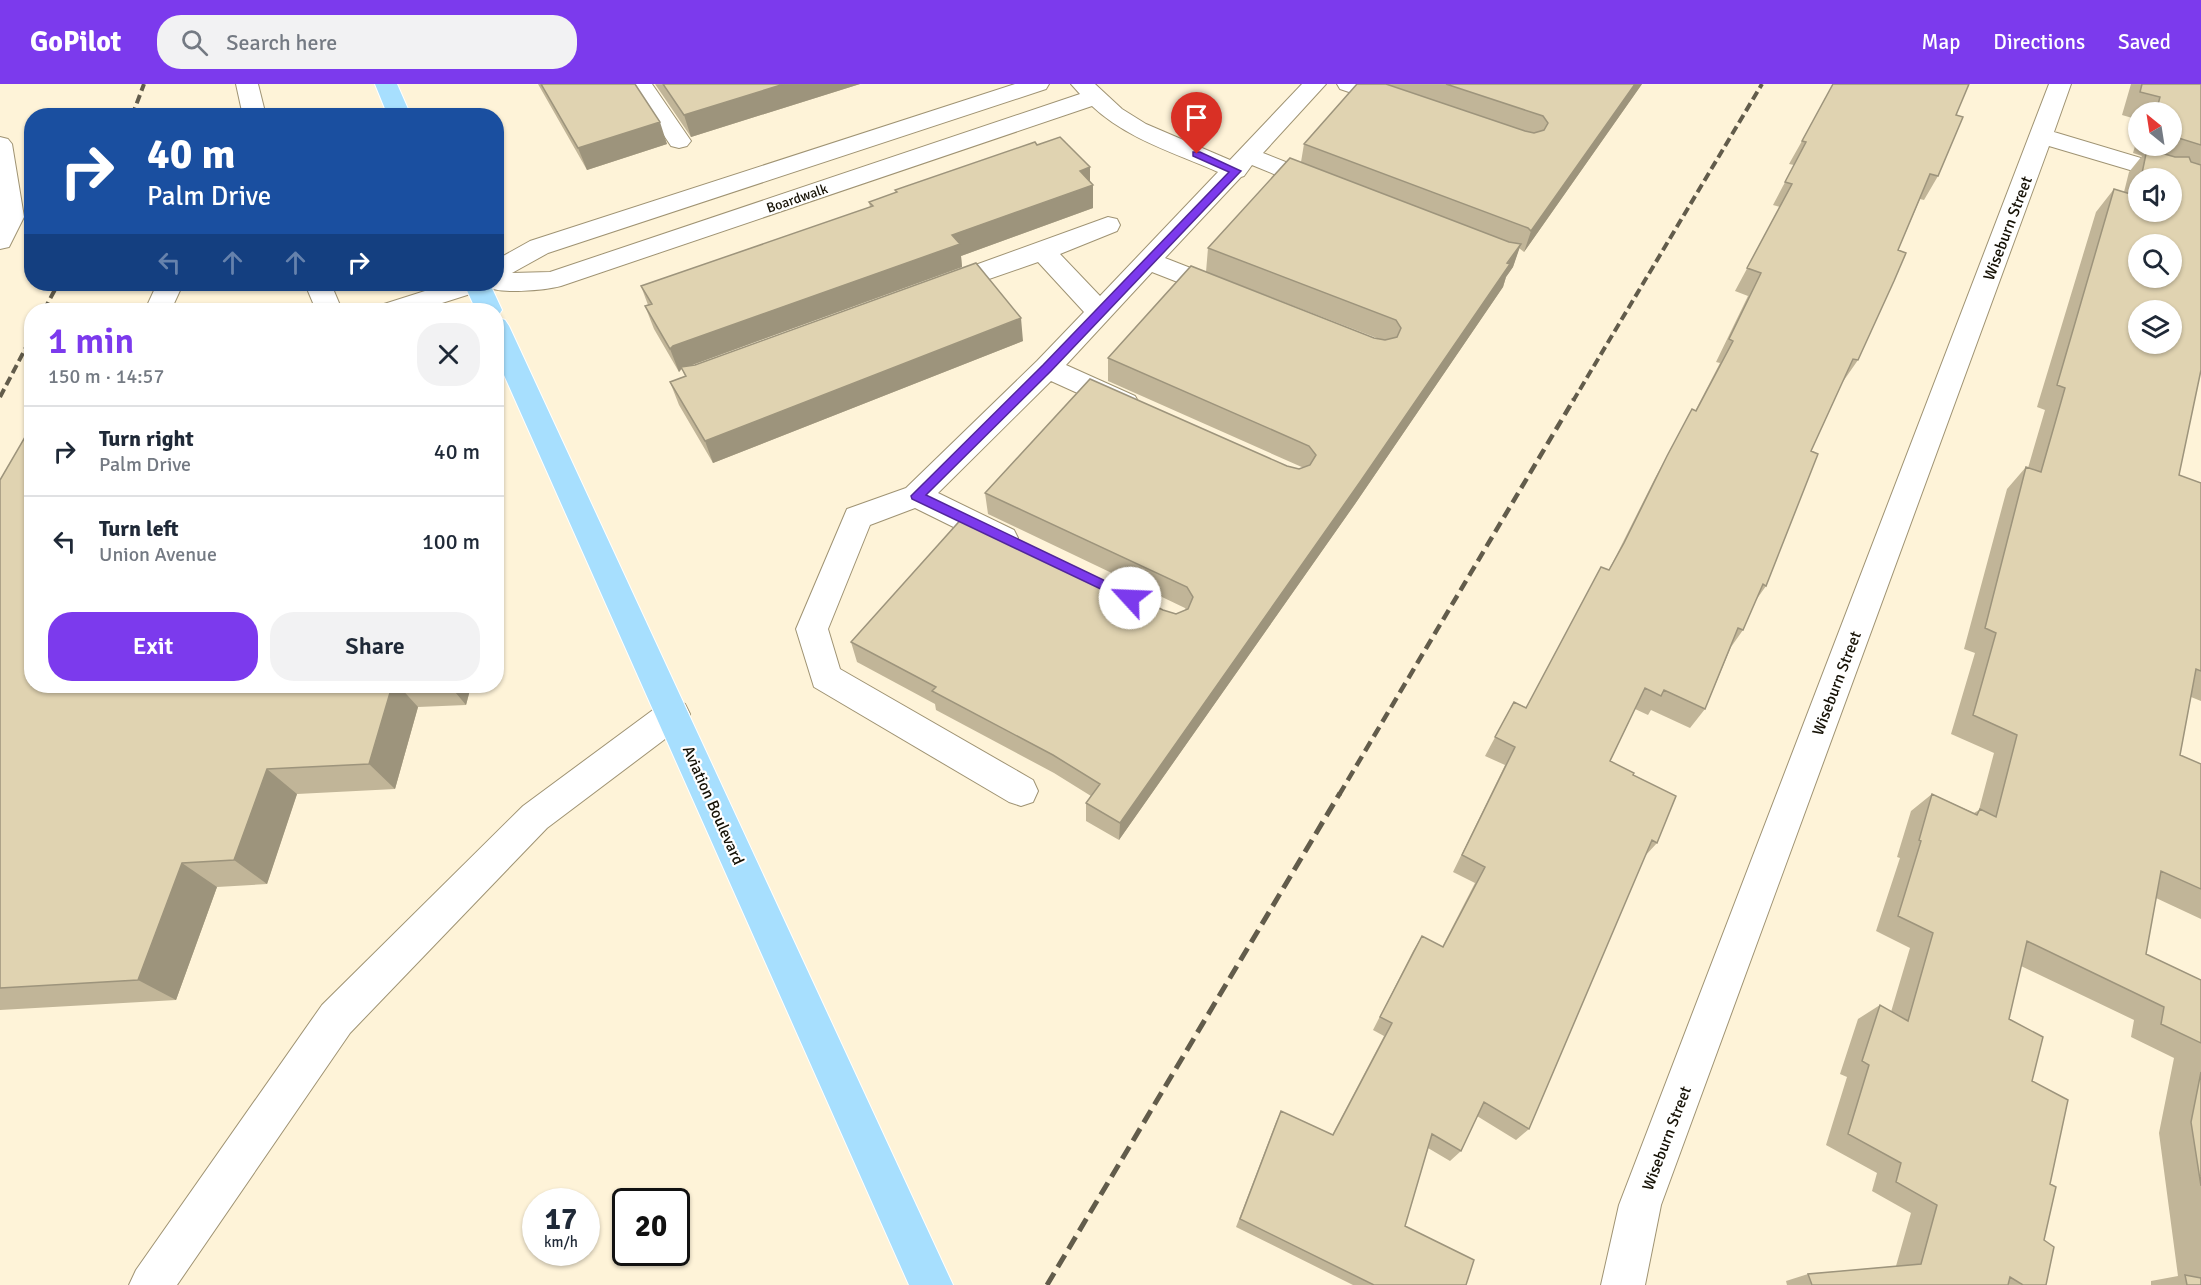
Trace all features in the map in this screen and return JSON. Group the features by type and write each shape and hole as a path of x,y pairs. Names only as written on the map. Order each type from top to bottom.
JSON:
{"main road":[{"path":"386,84 396,108"},
{"name":"Aviation Boulevard","path":"504,344 931,1285"}],"street":[{"path":"247,84 253,108"},
{"path":"641,84 679,141"},
{"path":"504,267 539,247 1038,84"},
{"path":"1021,791 826,677 812,629 858,517 917,496 1047,368 1242,164 1315,84"},
{"path":"1348,84 1415,107"},
{"name":"Wiseburn Street","path":"1623,1285 1640,1205 2060,84"},
{"path":"1088,90 1114,114 1138,129 1242,164 1347,194"},
{"name":"Boardwalk","path":"504,282 552,280 833,186 1088,90"},
{"path":"2042,136 2201,184"},
{"path":"0,144 12,217 0,241"},
{"path":"812,158 833,186"},
{"path":"917,296 1108,225"},
{"path":"1043,251 1100,313"},
{"path":"1149,261 1247,300"},
{"path":"415,303 454,291"},
{"path":"1047,368 1144,411"},
{"path":"917,496 1023,547"},
{"path":"151,1285 336,1019 535,817 673,714"}],"building":[{"path":"541,84 635,84 660,122 578,148"},
{"path":"663,84 784,84 684,115"},
{"path":"1357,84 1386,84 1534,133 1544,130 1548,123 1543,116 1446,84 1635,84 1531,231 1304,144"},
{"path":"1833,84 1969,84 1956,115 1963,117 1938,176 1930,174 1898,250 1906,253 1894,281 1858,360 1853,359 1811,451 1818,454 1766,586 1763,584 1743,630 1738,628 1705,709 1664,690 1661,696 1645,688 1610,761 1676,796 1657,843 1652,840 1529,1129 1484,1102 1461,1151 1432,1134 1405,1226 1474,1260 1466,1285 1374,1285 1240,1219 1281,1111 1333,1135 1392,1023 1380,1017 1422,936 1443,947 1485,867 1462,855 1515,747 1495,737 1514,702 1526,708 1601,567 1609,570 1692,409 1696,411 1733,341 1729,339 1761,273 1747,268 1792,184 1785,182 1806,142 1802,141"},
{"path":"2142,84 2201,84 2201,145 2182,139 2182,102 2159,102 2160,97 2140,92"},
{"path":"1060,137 1090,167 1080,171 1093,185 952,235 960,244 670,349 645,306 652,304 641,286 873,206 869,202 897,192 895,190 1035,142 1037,145"},
{"path":"2146,156 2189,157 2191,162 2201,165 2201,370 2179,475 2201,483 2201,671 2196,669 2180,755 2201,764 2201,889 2161,871 2146,954 2201,980 2201,1043 2161,1024 2164,1007 2027,941 2009,1019 2043,1037 2032,1081 2068,1100 2050,1184 2056,1187 2044,1240 2054,1247 2046,1285 2023,1285 2010,1277 2008,1285 1812,1285 1808,1274 1921,1264 1937,1205 1896,1182 1901,1163 1848,1134 1869,1065 1862,1061 1880,1005 1908,1021 1933,933 1898,916 1921,841 1919,840 1932,794 1977,815 1980,809 1996,817 2017,735 1973,715 1996,633 1985,628 2026,467 2041,472 2065,388 2057,385 2114,189 2128,193 2128,222 2182,222 2182,168 2143,168"},
{"path":"1290,158 1509,242 1521,244 1507,263 1510,264 1360,482 1120,823 1086,803 1100,784 1053,755 932,691 936,687 851,642 965,515 1163,610 1176,614 1188,609 1193,597 1187,587 985,493 1090,379 1287,466 1299,469 1310,465 1316,455 1309,446 1108,358 1191,266 1374,338 1385,340 1397,337 1401,328 1396,320 1208,248"},
{"path":"976,263 1021,318 705,441 670,382 686,376 681,367 695,365"},
{"path":"24,439 24,693 390,693 369,764 267,769 234,860 182,863 138,980 0,988 0,480"},
{"path":"2201,1072 2201,1186 2191,1122"},
{"path":"2185,1275 2201,1278 2201,1285 2187,1285"}],"railway":[{"path":"135,108 144,84"},
{"path":"1573,401 1762,84"},
{"path":"48,303 54,291"},
{"path":"0,397 24,351"},
{"path":"1339,795 1574,399"},
{"path":"1047,1285 1340,793"}],"route":[{"path":"1130,598 917,496 1047,368 1236,171 1197,154"}]}
